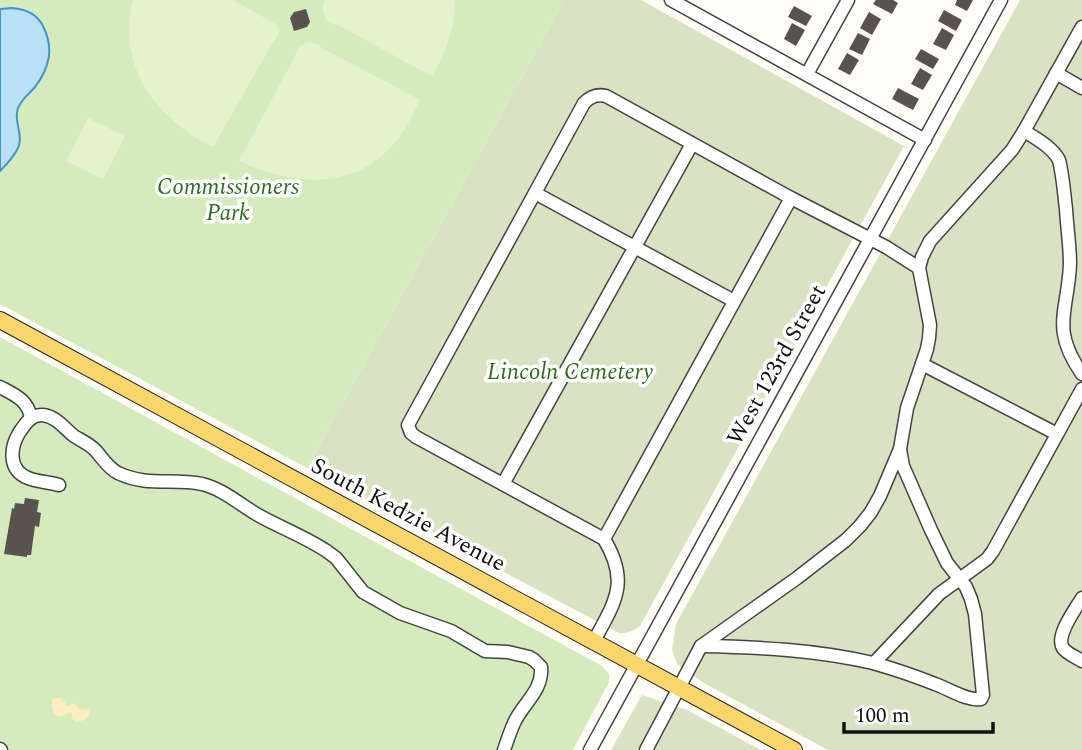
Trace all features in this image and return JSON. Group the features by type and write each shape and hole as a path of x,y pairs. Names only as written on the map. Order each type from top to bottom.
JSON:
{"main road":[{"name":"South Kedzie Avenue","path":"0,320 794,750"}],"street":[{"path":"671,0 691,5 925,140"},
{"path":"807,74 848,0"},
{"name":"West 123rd Street","path":"590,750 1001,0"},
{"path":"646,750 701,646 846,540 871,512 900,449 907,408 927,349 930,325 919,268 922,257 930,242 997,168 1024,131 1082,27"},
{"path":"1056,73 1082,88"},
{"path":"594,641 615,602 617,592 613,553 604,539 416,437 408,425 584,103 594,96 606,96 919,268"},
{"path":"1024,131 1049,148 1059,160 1070,248 1069,281 1063,306 1063,334 1072,359 1082,374"},
{"path":"503,484 692,144"},
{"path":"535,193 734,301"},
{"path":"604,539 791,198"},
{"path":"922,364 1057,434"},
{"path":"0,387 25,402 31,418"},
{"path":"873,663 939,594 987,559 1082,389"},
{"path":"59,485 28,478 18,472 15,466 12,458 13,446 31,418 40,415 57,421 90,446 110,468 135,480 192,483 222,491 258,515 328,552 363,592 400,613 451,631 485,651 508,652 529,657 541,667 540,681 514,723 504,750"},
{"path":"701,646 784,649 873,663 973,699 981,699 984,689 975,614 966,587 947,563 909,483 900,449"},
{"path":"1082,598 1061,635 1060,642 1066,652 1082,661"}],"green space":[{"name":"Commissioners Park","path":"0,0 564,0 307,468 0,304"},
{"path":"133,0 233,0 277,25 277,37 213,147 174,121 145,87 130,46 129,24"},
{"path":"325,0 455,0 449,40 432,76 330,23 323,13"},
{"name":"Lincoln Cemetery","path":"564,0 641,0 904,146 640,626 624,633 619,633 307,468"},
{"path":"1020,0 1082,0 1082,750 828,750 702,682 677,664 672,650 676,624"},
{"path":"309,42 318,44 420,100 402,133 387,151 371,164 335,178 296,178 257,169 239,161 297,51"},
{"path":"88,118 125,136 103,179 66,161"},
{"path":"0,337 602,666 609,674 609,682 573,750 0,750"},
{"path":"642,695 687,710 761,750 611,750"}],"sand":[{"path":"62,698 67,706 75,703 80,710 89,709 90,715 77,722 73,720 71,713 57,716 52,706 52,700"}],"water":[{"path":"12,8 37,18 46,34 49,57 40,80 18,108 19,145 14,156 0,171 0,9"}],"building":[{"path":"876,0 893,0 898,3 892,14 873,4"},
{"path":"957,0 973,0 967,11 955,5"},
{"path":"794,6 812,16 806,26 788,17"},
{"path":"306,9 310,22 307,27 294,31 290,18 294,12"},
{"path":"944,10 962,20 956,31 938,21"},
{"path":"869,12 881,19 872,35 860,28"},
{"path":"792,23 805,30 796,46 784,39"},
{"path":"942,28 954,35 946,50 933,44"},
{"path":"858,33 870,39 862,55 849,49"},
{"path":"921,49 939,59 933,69 915,59"},
{"path":"847,53 859,60 850,75 838,69"},
{"path":"920,68 932,75 923,90 911,84"},
{"path":"898,88 919,99 913,110 892,99"},
{"path":"25,498 39,500 37,512 41,513 39,527 35,526 31,555 27,557 4,554 12,508 14,509 15,503 24,504"}]}
